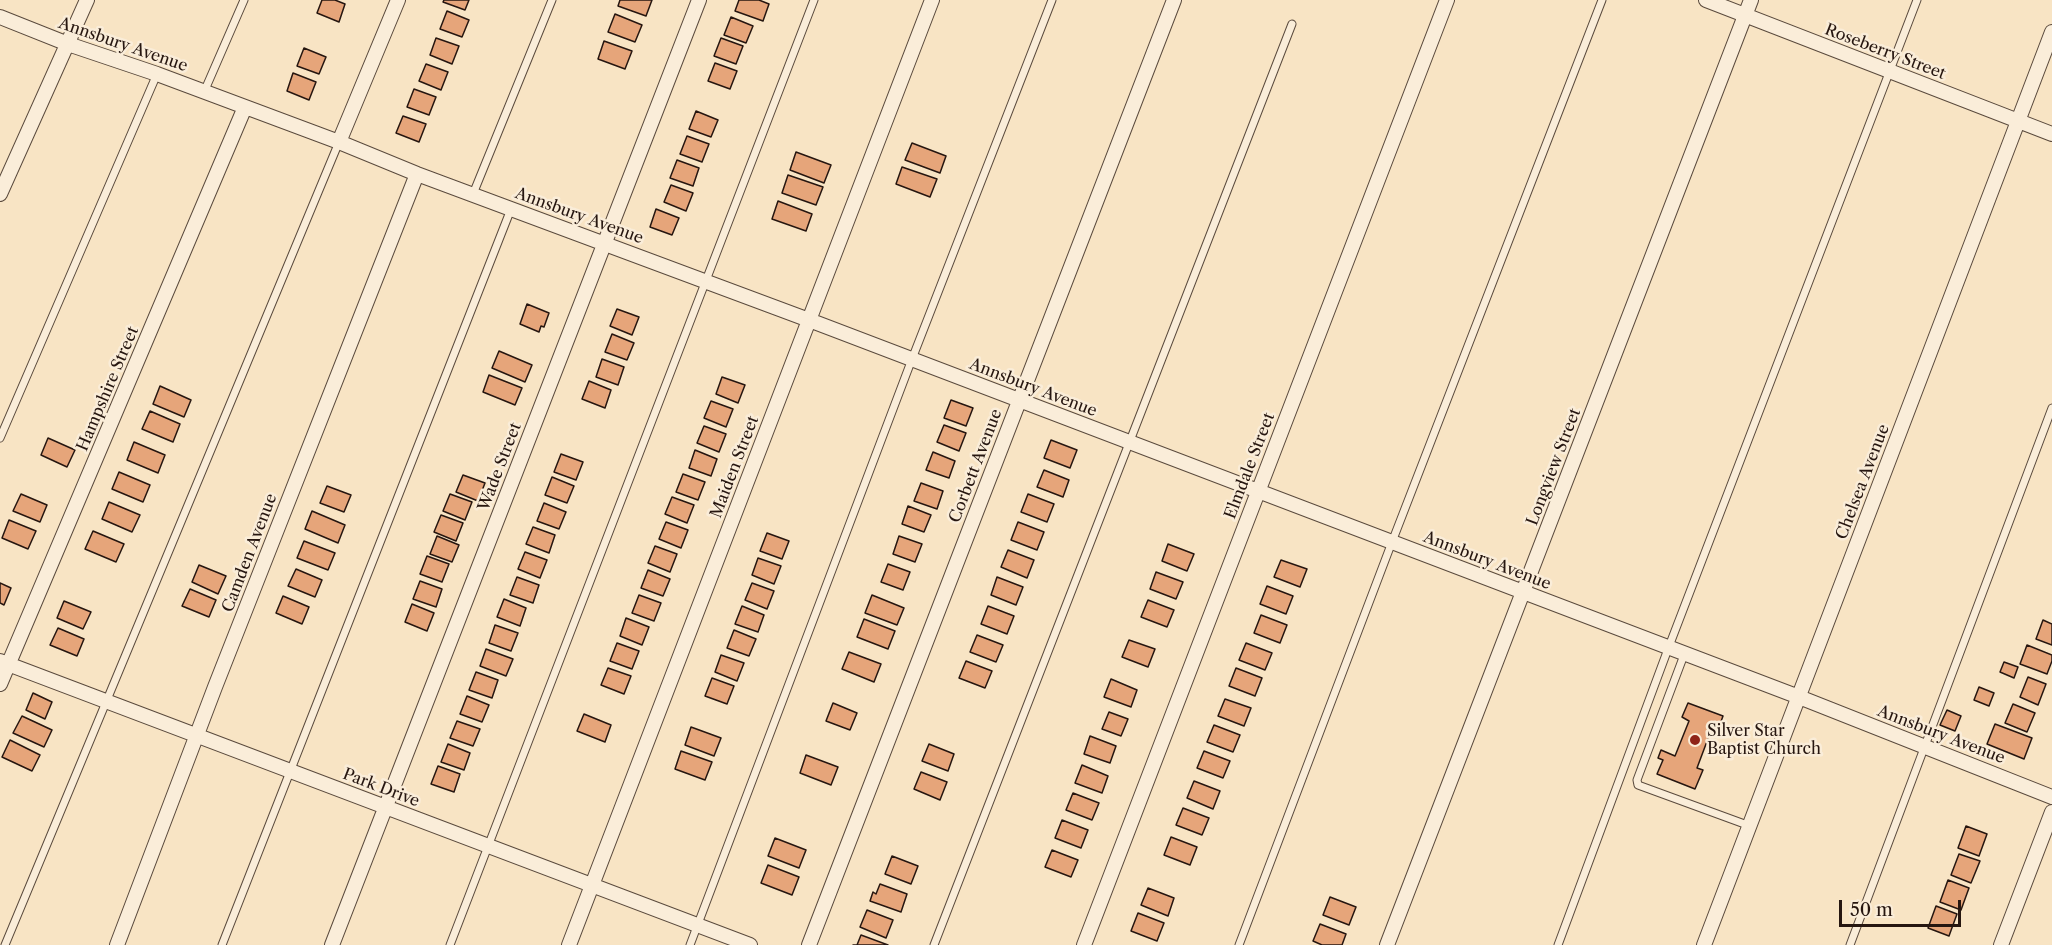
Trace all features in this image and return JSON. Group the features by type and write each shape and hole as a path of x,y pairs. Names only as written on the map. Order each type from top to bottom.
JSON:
{"street":[{"path":"0,194 87,0"},
{"path":"339,142 398,0"},
{"name":"Wade Street","path":"332,945 699,0"},
{"name":"Maiden Street","path":"569,945 932,0"},
{"name":"Corbett Avenue","path":"809,945 1174,0"},
{"name":"Elmdale Street","path":"1084,945 1447,0"},
{"name":"Roseberry Street","path":"1706,0 2052,134"},
{"name":"Longview Street","path":"1387,945 1751,0"},
{"name":"Annsbury Avenue","path":"0,17 705,280 1668,649 1799,697 2052,797"},
{"name":"Chelsea Avenue","path":"1704,945 2052,32"},
{"name":"Hampshire Street","path":"0,684 4,663 245,107"},
{"name":"Camden Avenue","path":"117,945 417,174"},
{"name":"Park Drive","path":"4,663 750,945"},
{"path":"2001,945 2052,812"}],"lane":[{"path":"204,92 244,0"},
{"path":"473,194 552,0"},
{"path":"450,945 814,0"},
{"path":"690,945 912,359 1052,0"},
{"path":"1239,945 1602,0"},
{"path":"1558,945 1668,649 1917,0"},
{"path":"934,945 1292,24"},
{"path":"0,438 156,74"},
{"path":"5,945 339,142"},
{"path":"222,945 511,209"},
{"path":"1850,945 2052,408"},
{"path":"1684,655 1636,780 1638,785 1750,826"}],"building":[{"path":"322,0 335,0 345,4 339,22 317,13"},
{"path":"444,0 469,0 465,10 443,2"},
{"path":"620,0 652,0 646,16 618,6"},
{"path":"739,0 759,0 769,4 763,21 735,11"},
{"path":"447,11 469,20 462,37 440,29"},
{"path":"615,14 642,25 635,42 608,32"},
{"path":"731,17 753,26 746,43 724,35"},
{"path":"436,38 459,46 452,64 430,55"},
{"path":"721,38 743,46 736,64 714,56"},
{"path":"604,41 632,51 625,69 598,59"},
{"path":"304,48 326,57 319,74 297,66"},
{"path":"715,63 737,71 730,89 708,81"},
{"path":"426,64 448,72 441,90 419,81"},
{"path":"293,73 316,82 309,100 287,91"},
{"path":"414,89 436,97 429,115 407,107"},
{"path":"696,111 718,120 711,137 689,129"},
{"path":"403,116 426,124 419,142 396,133"},
{"path":"687,136 709,144 702,162 680,154"},
{"path":"912,143 946,156 940,173 905,160"},
{"path":"796,152 831,165 824,183 790,170"},
{"path":"677,160 699,168 693,186 670,178"},
{"path":"902,167 937,179 930,197 896,184"},
{"path":"788,175 823,187 816,205 782,193"},
{"path":"671,185 693,193 686,211 664,202"},
{"path":"778,201 812,214 806,231 772,219"},
{"path":"656,209 679,218 672,235 650,227"},
{"path":"527,304 549,313 544,327 541,326 539,332 520,324"},
{"path":"617,309 639,317 632,335 610,326"},
{"path":"612,334 634,343 627,360 605,352"},
{"path":"499,351 532,365 525,382 492,368"},
{"path":"602,359 624,367 618,385 596,377"},
{"path":"489,375 522,388 515,405 483,392"},
{"path":"722,377 745,385 738,403 716,394"},
{"path":"589,381 611,390 605,408 582,399"},
{"path":"160,386 191,400 184,417 153,404"},
{"path":"951,400 973,408 966,426 944,418"},
{"path":"711,401 733,409 726,427 704,418"},
{"path":"150,411 180,424 173,442 142,429"},
{"path":"944,425 966,433 959,451 937,442"},
{"path":"704,426 726,434 719,452 697,443"},
{"path":"48,438 75,450 67,467 41,455"},
{"path":"1051,440 1077,450 1070,468 1044,458"},
{"path":"134,442 165,455 158,473 127,460"},
{"path":"695,450 717,459 711,476 689,468"},
{"path":"933,452 955,461 949,478 926,470"},
{"path":"561,454 583,462 576,480 554,472"},
{"path":"1044,470 1069,480 1063,497 1037,487"},
{"path":"119,472 150,485 143,502 112,489"},
{"path":"683,474 705,482 698,500 676,492"},
{"path":"463,475 485,483 478,501 456,492"},
{"path":"552,477 574,486 567,503 545,495"},
{"path":"921,483 943,491 937,509 914,501"},
{"path":"327,486 351,495 344,512 320,503"},
{"path":"21,494 47,505 40,522 13,511"},
{"path":"450,494 472,502 465,520 443,511"},
{"path":"1028,494 1054,504 1047,522 1021,512"},
{"path":"672,497 694,505 687,523 665,514"},
{"path":"109,502 140,515 132,532 102,519"},
{"path":"544,503 566,512 559,529 537,521"},
{"path":"908,506 931,515 924,532 902,524"},
{"path":"312,511 345,525 338,543 305,529"},
{"path":"441,515 463,523 456,541 434,532"},
{"path":"9,520 36,531 28,549 2,538"},
{"path":"666,522 688,530 681,548 659,539"},
{"path":"1018,522 1044,532 1037,550 1011,540"},
{"path":"533,527 555,535 549,553 526,544"},
{"path":"93,531 124,544 116,562 85,549"},
{"path":"767,533 789,541 782,559 760,551"},
{"path":"437,536 459,545 452,562 430,554"},
{"path":"899,536 922,544 915,562 893,554"},
{"path":"304,541 335,553 328,570 297,558"},
{"path":"1168,544 1194,554 1187,571 1162,561"},
{"path":"655,546 677,554 670,572 648,563"},
{"path":"1008,550 1034,560 1027,578 1001,567"},
{"path":"525,552 547,560 540,578 518,569"},
{"path":"427,556 449,564 442,582 420,574"},
{"path":"758,558 781,566 774,584 752,575"},
{"path":"1281,560 1307,569 1300,587 1274,577"},
{"path":"888,564 910,572 903,590 881,582"},
{"path":"199,565 226,576 218,594 192,582"},
{"path":"296,569 322,580 315,597 288,586"},
{"path":"648,570 670,579 663,596 641,588"},
{"path":"1156,572 1183,582 1176,599 1150,589"},
{"path":"517,577 539,585 533,603 510,595"},
{"path":"997,577 1023,587 1016,605 991,595"},
{"path":"420,581 442,589 436,607 413,599"},
{"path":"0,583 11,588 4,605 0,603"},
{"path":"752,583 774,591 767,609 745,600"},
{"path":"1267,586 1293,596 1286,614 1260,604"},
{"path":"190,589 216,600 209,617 182,606"},
{"path":"639,595 661,603 654,621 632,613"},
{"path":"872,595 904,608 897,625 865,613"},
{"path":"283,596 309,607 302,624 276,613"},
{"path":"504,599 526,608 520,626 497,617"},
{"path":"1148,600 1174,610 1167,627 1141,617"},
{"path":"64,601 91,612 83,629 57,618"},
{"path":"412,604 434,613 427,631 405,622"},
{"path":"742,606 764,615 758,632 735,624"},
{"path":"988,606 1014,616 1007,634 981,624"},
{"path":"1261,615 1287,625 1280,643 1254,633"},
{"path":"626,618 649,627 642,645 620,636"},
{"path":"864,619 895,631 888,649 857,637"},
{"path":"2043,620 2052,624 2052,645 2036,639"},
{"path":"495,625 518,633 511,651 489,643"},
{"path":"58,628 84,639 77,656 50,645"},
{"path":"734,630 756,639 749,656 727,648"},
{"path":"977,635 1003,645 996,662 970,652"},
{"path":"1129,640 1155,649 1148,667 1122,657"},
{"path":"617,643 639,651 632,669 610,661"},
{"path":"1246,643 1272,653 1265,670 1239,660"},
{"path":"2027,645 2052,655 2047,674 2020,664"},
{"path":"486,649 513,659 506,676 480,666"},
{"path":"849,652 881,664 874,682 842,669"},
{"path":"721,655 744,663 737,681 715,672"},
{"path":"966,661 992,671 985,688 959,678"},
{"path":"2004,662 2018,667 2014,678 2000,672"},
{"path":"608,668 631,676 624,694 601,685"},
{"path":"1236,668 1262,678 1255,696 1229,686"},
{"path":"476,672 498,680 492,698 469,690"},
{"path":"2028,677 2046,684 2038,705 2020,697"},
{"path":"712,678 734,686 727,704 705,696"},
{"path":"1111,679 1137,690 1131,707 1104,697"},
{"path":"1979,687 1994,693 1989,706 1974,700"},
{"path":"33,693 52,702 45,719 26,710"},
{"path":"467,696 489,705 482,722 460,714"},
{"path":"1225,699 1251,708 1244,726 1218,716"},
{"path":"833,703 857,713 850,730 826,721"},
{"name":"Silver Star Baptist Church","path":"1688,703 1723,716 1718,730 1712,728 1697,768 1703,770 1695,789 1657,774 1663,760 1658,758 1661,750 1675,756 1689,721 1682,717"},
{"path":"2013,704 2035,713 2027,732 2005,723"},
{"path":"1947,710 1961,716 1955,731 1940,725"},
{"path":"1109,712 1128,719 1121,736 1102,729"},
{"path":"584,714 611,725 605,742 577,731"},
{"path":"22,716 52,730 44,747 13,733"},
{"path":"457,721 480,729 473,746 450,738"},
{"path":"1995,724 2032,738 2024,759 1987,744"},
{"path":"1214,725 1240,735 1233,752 1207,742"},
{"path":"691,727 721,738 714,756 685,745"},
{"path":"1090,736 1116,746 1110,763 1084,754"},
{"path":"10,740 40,755 32,771 2,757"},
{"path":"448,744 470,753 464,770 441,762"},
{"path":"929,744 954,754 948,771 922,761"},
{"path":"681,751 712,762 705,780 675,769"},
{"path":"1204,751 1230,761 1223,778 1197,768"},
{"path":"806,755 838,767 831,785 800,773"},
{"path":"1082,765 1108,776 1102,793 1075,783"},
{"path":"438,766 460,774 454,792 431,784"},
{"path":"921,772 947,782 940,800 914,789"},
{"path":"1194,781 1220,791 1213,809 1187,798"},
{"path":"1073,793 1099,803 1092,820 1066,810"},
{"path":"1183,808 1209,818 1202,835 1176,825"},
{"path":"1062,820 1088,830 1081,848 1055,838"},
{"path":"1966,826 1987,834 1979,856 1958,848"},
{"path":"1171,837 1197,847 1190,865 1164,855"},
{"path":"775,838 806,850 799,868 768,856"},
{"path":"1052,850 1078,860 1071,877 1045,867"},
{"path":"1959,854 1980,861 1971,883 1951,875"},
{"path":"892,856 918,866 911,884 885,874"},
{"path":"768,865 799,877 792,895 761,883"},
{"path":"1948,880 1969,888 1961,910 1940,902"},
{"path":"880,884 907,894 901,912 870,901 873,892 876,894"},
{"path":"1148,888 1174,898 1168,916 1141,905"},
{"path":"1330,897 1356,907 1349,925 1323,915"},
{"path":"1936,906 1957,914 1949,936 1928,928"},
{"path":"867,910 893,920 886,938 860,927"},
{"path":"1138,913 1164,923 1157,941 1131,931"},
{"path":"1320,924 1346,934 1342,945 1322,945 1313,941"},
{"path":"861,935 888,945 857,945"}],"place":[{"name":"Silver Star Baptist Church","path":"1695,740"}]}
